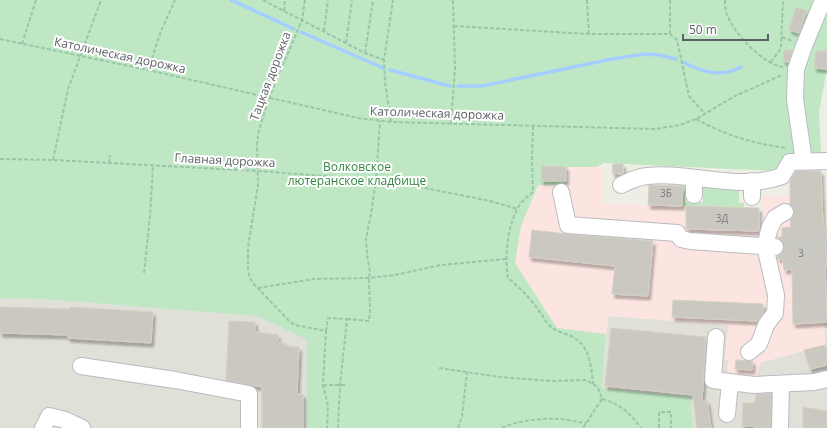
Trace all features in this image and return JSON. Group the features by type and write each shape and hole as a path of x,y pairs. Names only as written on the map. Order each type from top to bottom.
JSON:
{"lane":[{"path":"803,154 795,99 796,68 823,0"},
{"path":"621,185 634,179 647,176 685,176 752,189 769,180 782,176 790,162 803,154 827,161"},
{"path":"694,178 694,195"},
{"path":"561,192 568,225 677,233 681,239 690,241 770,246"},
{"path":"749,352 759,344 766,325 775,312 776,295 770,246 770,227 775,218 785,212"},
{"path":"716,337 713,380 754,385 814,382 827,379"},
{"path":"81,366 175,380 249,394 248,428"},
{"path":"727,414 730,382"},
{"path":"780,428 782,384"},
{"path":"43,428 49,416 65,420 82,428"}],"path":[{"path":"22,44 36,0"},
{"path":"53,160 68,89 101,0"},
{"path":"148,70 161,31 175,0"},
{"path":"263,0 364,53 384,60"},
{"path":"284,10 285,0"},
{"name":"Тацкая дорожка","path":"305,0 302,20 269,98 259,130 257,143 258,185 247,262 250,278 289,322 295,325 326,332"},
{"path":"324,32 328,0"},
{"path":"346,43 352,0"},
{"path":"364,53 373,0"},
{"path":"391,122 385,82 384,60 393,0"},
{"path":"451,124 455,68 453,0"},
{"path":"587,0 589,34"},
{"path":"670,0 670,34"},
{"path":"725,0 725,11 738,34 761,56 777,67 796,68"},
{"path":"771,62 781,48 783,0"},
{"path":"454,26 589,34 670,34 677,40 689,96 704,113"},
{"name":"Католическая дорожка","path":"0,39 148,70 358,118 391,122 655,129 680,125 696,119 704,113 796,68"},
{"path":"696,119 728,134 752,142 788,148 803,154"},
{"path":"327,428 328,406 323,385 328,318 347,318 369,321 370,267 367,255 366,239 376,180 380,121"},
{"path":"533,125 533,192 522,202 510,227 506,259 508,278 523,290 549,325 557,331 572,336 582,343 590,359 593,384"},
{"path":"109,163 110,155"},
{"name":"Главная дорожка","path":"0,159 153,165 376,180 490,201 518,209"},
{"path":"144,272 150,216 153,165"},
{"path":"258,288 314,279 369,278 395,275 441,264 506,259"},
{"path":"338,428 340,385 347,318"},
{"path":"439,368 532,380 585,380 598,388 602,399"},
{"path":"458,428 462,416 467,372"},
{"path":"323,385 347,385"},
{"path":"583,428 602,399"},
{"path":"602,399 614,402 641,428"},
{"path":"659,428 659,412 671,412 671,428"},
{"path":"502,428 515,423 560,419 586,423"},
{"path":"637,423 637,428"}],"shaded area":[{"path":"602,164 602,202 605,204 686,206 685,229 758,231 762,228 763,196 790,195 789,171 821,170 823,226 827,227 827,267 825,267 827,323 824,323 825,345 760,362 756,380 727,376 728,360 725,360 728,325 609,316 606,334 557,329 515,263 521,226 538,185 566,184 568,167 597,167"},
{"path":"0,298 41,299 257,316 307,340 307,428 0,428"},
{"path":"608,316 728,325 726,359 756,380 760,363 825,345 824,322 827,323 827,428 693,428 689,397 602,388"}],"green space":[{"name":"Волковское лютеранское кладбище","path":"0,0 827,0 827,68 819,112 821,154 785,155 777,171 604,163 597,167 568,167 566,184 538,185 521,226 515,263 557,328 606,334 602,388 690,397 693,428 307,428 307,340 257,316 41,299 0,298"},
{"path":"683,182 685,182 685,202 703,202 703,186 739,186 739,203 744,203 744,207 682,206"}],"building":[{"path":"796,7 807,11 799,33 789,30"},
{"path":"784,50 792,50 789,62 783,61"},
{"path":"816,51 827,51 827,69 814,68"},
{"path":"613,164 623,164 623,174 612,173"},
{"path":"542,166 566,167 566,181 541,181"},
{"path":"796,171 821,171 823,227 827,227 827,267 825,267 827,322 793,324 792,269 784,270 783,259 778,259 777,256 783,253 784,247 783,243 777,237 782,237 782,228 791,227 790,220 794,212 793,207 790,204 790,181"},
{"path":"649,185 683,186 682,206 648,205"},
{"path":"686,206 759,208 759,231 686,229"},
{"path":"532,230 653,241 648,296 612,294 615,266 529,257"},
{"path":"673,300 763,304 763,314 757,321 672,317"},
{"path":"0,307 70,309 70,307 153,312 151,343 68,338 68,335 0,333"},
{"path":"229,321 255,322 255,332 278,335 278,341 291,347 299,347 297,394 303,394 303,428 262,428 262,387 226,380"},
{"path":"611,328 706,337 702,401 707,400 711,428 697,428 693,395 605,386"},
{"path":"825,345 827,351 827,365 810,369 804,350"},
{"path":"736,360 753,361 752,370 735,369"},
{"path":"756,394 771,394 771,428 742,426 743,403 755,403"},
{"path":"803,407 827,411 827,427 803,428"}],"waterway":[{"path":"231,0 294,29"},
{"path":"301,32 383,68"},
{"path":"458,86 482,86 612,59 644,54 659,55 676,59"},
{"path":"683,62 697,69 719,73 741,67"},
{"path":"390,70 450,86"}],"tunnel":[{"path":"775,247 827,246"}]}
